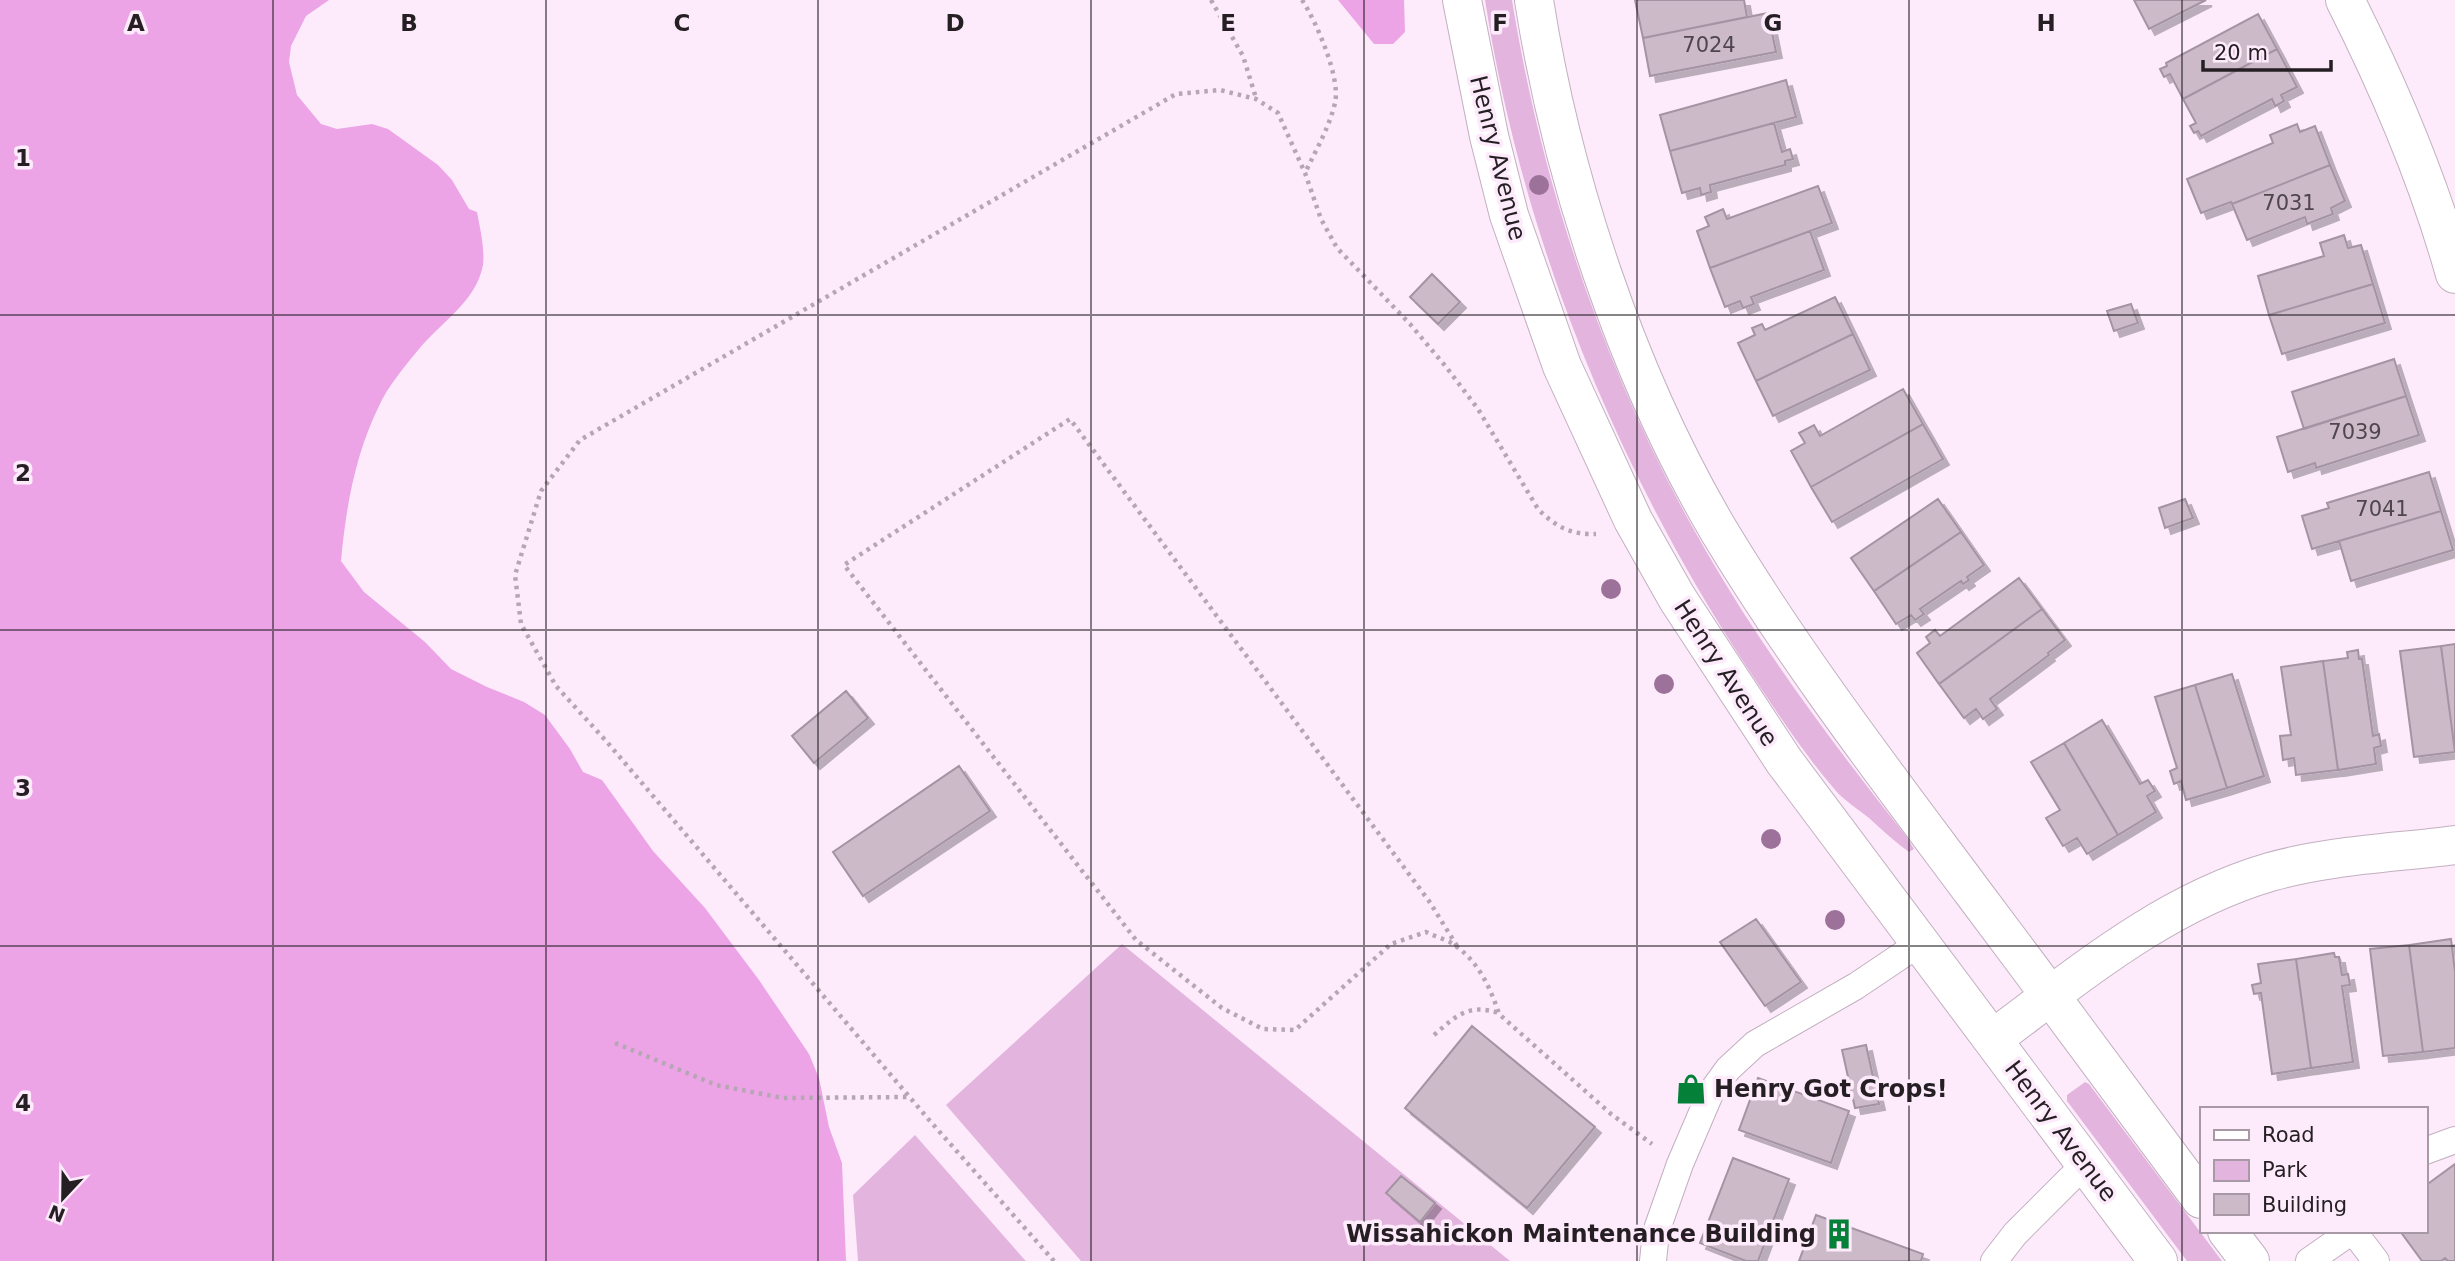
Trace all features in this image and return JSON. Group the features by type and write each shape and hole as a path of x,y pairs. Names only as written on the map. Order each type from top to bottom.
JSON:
{"main road":[{"name":"Henry Avenue","path":"1462,0 1489,136 1509,215 1562,366 1633,520 1677,598 1729,681 1784,761 2158,1261"},
{"path":"1534,0 1541,43 1583,213 1643,378 1683,463 1718,528 1810,671 2200,1198"},
{"path":"2345,0 2403,121 2455,274"},
{"path":"1993,1039 2128,938 2194,901 2232,885 2271,872 2314,863 2455,845"},
{"path":"2229,1233 2250,1261"}],"lane":[{"path":"1653,1261 1656,1232 1680,1164 1710,1094 1728,1069 1746,1052 1778,1030 1879,971 1920,943"},
{"path":"2427,1151 2455,1140"},
{"path":"1994,1261 2015,1234 2085,1164"},
{"path":"2309,1261 2350,1233"},
{"path":"2354,1233 2375,1261"}],"path":[{"path":"1211,0 1243,56 1256,99"},
{"path":"1302,0 1328,53 1336,99 1326,129 1305,173"},
{"path":"1054,1261 556,686 521,624 515,576 541,491 580,440 1176,94 1220,90 1256,99 1278,113 1305,173 1321,219 1337,248 1410,324 1447,368 1478,409 1538,509 1565,531 1584,535 1602,534 1633,520"},
{"path":"1457,946 1426,932 1391,944 1295,1030 1263,1029 1222,1008 1136,940 844,565 1070,419 1429,901 1457,946 1480,972 1493,993 1499,1014"},
{"path":"1434,1035 1456,1015 1468,1010 1489,1010 1499,1014 1611,1114 1680,1164"},
{"path":"615,1043 716,1085 783,1098 910,1097"}],"green space":[{"path":"1485,0 1512,0 1525,72 1561,214 1610,353 1671,487 1728,589 1826,732 1906,836 1914,849 1909,852 1840,795 1812,761 1746,666 1655,511 1580,347 1549,262 1523,176 1501,88"},
{"path":"1122,944 1510,1261 1081,1261 946,1105"},
{"path":"2085,1082 2089,1084 2222,1261 2187,1261 2067,1101 2067,1095"},
{"path":"915,1135 1026,1261 858,1261 853,1195"}],"shaded area":[{"path":"0,0 329,0 306,16 291,46 289,62 297,95 321,124 337,129 372,124 388,129 438,165 452,180 469,209 477,212 483,252 479,278 457,311 428,339 403,369 379,406 364,443 353,482 341,561 364,592 425,642 451,669 524,702 545,715 583,772 602,780 653,851 705,908 759,980 809,1054 819,1078 829,1127 842,1163 846,1261 0,1261"},
{"path":"1338,0 1404,0 1405,32 1393,44 1374,44"}],"building":[{"path":"1635,0 1744,0 1747,17 1643,38"},
{"path":"2134,0 2206,0 2149,29"},
{"path":"1768,13 1776,52 1650,76 1643,38"},
{"path":"2258,14 2277,49 2183,99 2170,74 2164,77 2160,69 2167,66 2166,63"},
{"path":"2277,49 2297,87 2281,95 2284,101 2275,106 2272,99 2201,136 2198,131 2194,133 2190,126 2196,123 2183,99"},
{"path":"1786,80 1796,117 1670,151 1660,115"},
{"path":"1774,123 1782,152 1790,149 1793,159 1785,161 1785,165 1710,185 1711,192 1701,195 1700,188 1682,193 1670,151"},
{"path":"2297,124 2300,132 2315,126 2330,165 2232,204 2231,202 2201,213 2187,179 2273,143 2270,135"},
{"path":"2330,165 2345,201 2331,208 2333,214 2307,224 2305,217 2247,240 2232,204"},
{"path":"1818,186 1832,223 1710,268 1697,231 1709,226 1705,217 1723,209 1727,219"},
{"path":"1810,231 1824,270 1751,297 1754,304 1743,308 1740,301 1725,307 1710,268"},
{"path":"2344,235 2348,248 2361,245 2373,284 2269,315 2258,276 2324,256 2320,243"},
{"path":"1432,274 1460,302 1438,324 1410,297"},
{"path":"2373,284 2385,323 2282,354 2269,315"},
{"path":"1835,297 1853,334 1756,381 1738,343 1755,335 1752,328 1762,324 1765,330"},
{"path":"2131,304 2138,323 2114,331 2107,311"},
{"path":"1853,334 1870,370 1773,416 1756,381"},
{"path":"2394,359 2406,396 2304,429 2292,392"},
{"path":"1903,389 1923,424 1811,487 1791,451 1805,443 1799,433 1814,425 1820,436"},
{"path":"2406,396 2419,435 2316,468 2315,463 2288,472 2277,437"},
{"path":"1923,424 1943,459 1832,522 1811,487"},
{"path":"2429,472 2441,511 2312,549 2302,516 2329,508 2327,503"},
{"path":"1938,499 1961,532 1874,591 1851,558"},
{"path":"2185,499 2193,518 2165,528 2159,508"},
{"path":"2441,511 2453,550 2351,581 2339,541"},
{"path":"1961,532 1984,565 1967,577 1969,580 1963,584 1961,581 1920,609 1924,614 1915,620 1911,615 1896,624 1874,591"},
{"path":"2019,578 2042,609 1939,684 1917,653 1930,643 1926,637 1935,630 1940,636"},
{"path":"2042,609 2065,640 1990,699 1997,709 1983,719 1976,709 1964,718 1939,684"},
{"path":"2455,644 2455,752 2441,646"},
{"path":"2441,646 2455,752 2414,757 2400,651"},
{"path":"2358,650 2359,659 2362,659 2373,736 2379,734 2381,746 2374,748 2376,764 2338,770 2323,661 2348,658 2347,652"},
{"path":"2323,661 2338,770 2296,775 2294,758 2283,760 2280,736 2291,735 2281,667"},
{"path":"2232,674 2264,776 2227,788 2195,685"},
{"path":"2195,685 2227,788 2186,800 2181,781 2174,784 2170,771 2177,768 2155,697"},
{"path":"846,691 868,718 814,763 792,736"},
{"path":"2102,720 2140,784 2148,780 2155,791 2147,796 2156,812 2118,835 2064,743"},
{"path":"2064,743 2118,835 2087,854 2077,838 2063,846 2046,818 2060,810 2031,762"},
{"path":"959,766 990,811 863,896 833,852"},
{"path":"1756,919 1801,982 1765,1006 1720,942"},
{"path":"2451,939 2455,972 2455,1048 2423,1052 2409,945"},
{"path":"2409,945 2423,1052 2383,1056 2370,949"},
{"path":"2334,953 2335,957 2339,957 2342,975 2348,974 2350,985 2342,986 2353,1062 2311,1068 2296,959"},
{"path":"2296,959 2311,1068 2272,1074 2261,993 2254,994 2252,985 2261,983 2258,964"},
{"path":"1472,1026 1595,1127 1527,1208 1405,1108"},
{"path":"1866,1045 1879,1104 1855,1108 1842,1050"},
{"path":"1758,1078 1849,1111 1831,1163 1739,1130"},
{"path":"1733,1158 1789,1179 1758,1261 1746,1261 1700,1243"},
{"path":"2455,1164 2455,1261 2445,1258 2441,1261 2422,1261 2401,1233 2427,1233 2427,1185"},
{"path":"1401,1176 1435,1203 1420,1222 1386,1193"},
{"name":"Wissahickon Maintenance Building","path":"1816,1215 1923,1254 1921,1261 1799,1261"}],"place":[{"name":"Henry Got Crops!","path":"1691,1089"},
{"name":"Wissahickon Maintenance Building","path":"1839,1234"}]}
